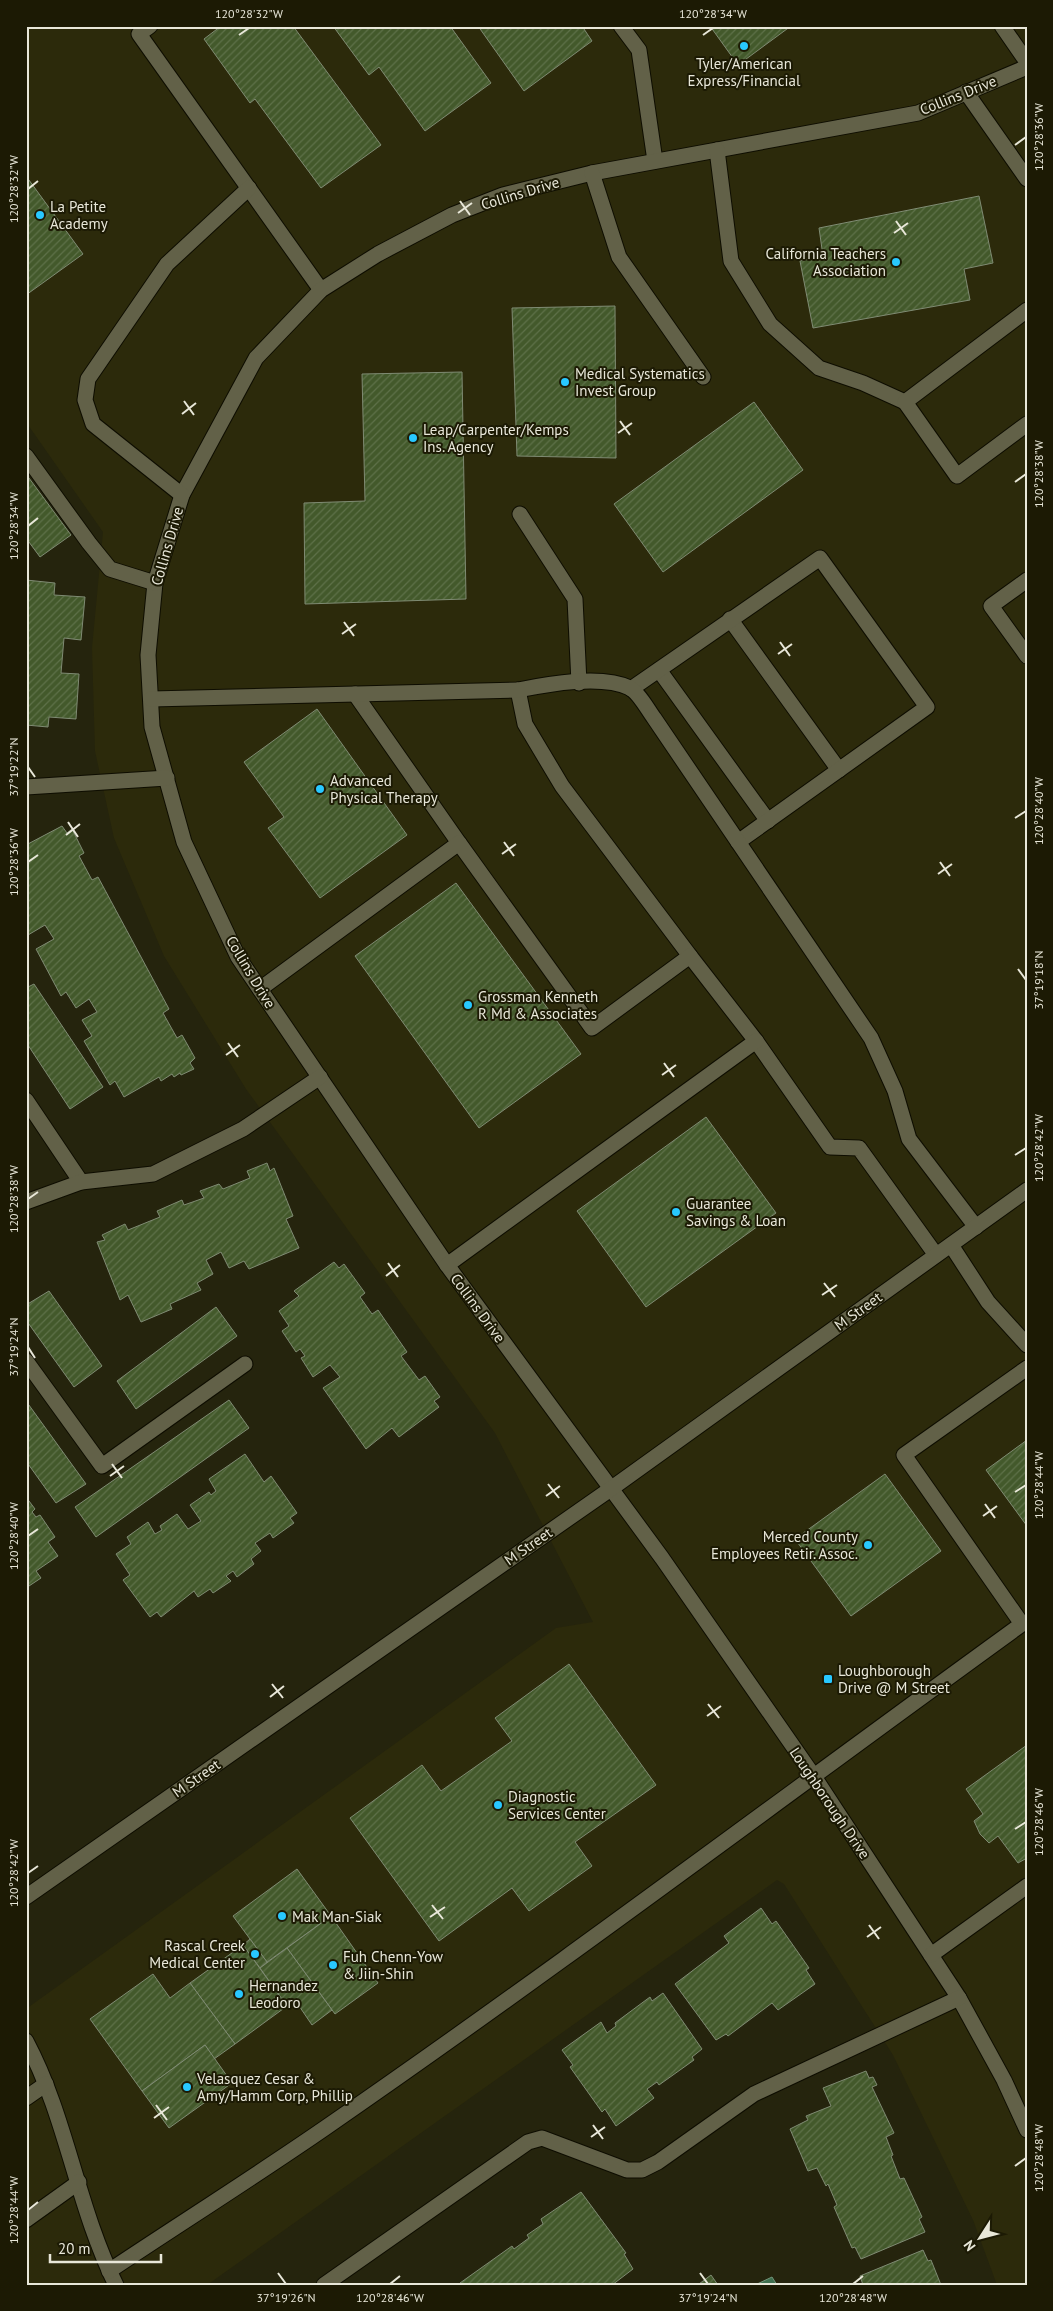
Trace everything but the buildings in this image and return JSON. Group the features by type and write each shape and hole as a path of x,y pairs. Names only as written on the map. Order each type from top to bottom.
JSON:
{"street":[{"path":"150,26 139,34 321,290"},
{"path":"622,26 639,50 655,161"},
{"path":"1002,26 1027,62"},
{"name":"Collins Drive","path":"612,1488 446,1264 238,956 184,842 152,727 148,655 155,583 182,496 256,358 321,290 378,254 452,215 503,196 592,173 918,113 1027,67"},
{"path":"966,92 1027,179"},
{"path":"717,150 731,261 770,324 818,368 863,383 905,402 957,476 1027,424"},
{"path":"592,173 618,257 703,377"},
{"path":"182,496 93,424 86,400 88,379 167,264 248,188"},
{"path":"905,402 1027,310"},
{"path":"26,456 110,569 155,583"},
{"path":"520,514 575,598 579,683"},
{"path":"631,689 820,558 927,707 738,842"},
{"path":"1027,580 991,606 1027,656"},
{"path":"730,619 839,770"},
{"path":"659,670 768,822"},
{"path":"151,698 518,690 552,683 608,682 631,689 654,718 871,1038 894,1091 909,1140 976,1227"},
{"path":"518,690 525,724 562,786 756,1041 830,1147 859,1148 936,1255"},
{"path":"355,694 592,1028 690,956"},
{"path":"26,787 167,778"},
{"path":"260,989 460,844"},
{"path":"446,1264 756,1041"},
{"path":"26,1202 81,1182 153,1174 242,1129 320,1077"},
{"path":"26,1100 81,1182"},
{"name":"M Street","path":"26,1897 612,1488 1027,1190"},
{"path":"950,1244 988,1302 1027,1344"},
{"path":"26,1361 102,1466 245,1364"},
{"path":"109,2271 324,2129 689,1869 1022,1624 904,1455 1027,1368"},
{"name":"Loughborough Drive","path":"612,1488 813,1776 931,1955 958,1998 1004,2080 1027,2130"},
{"path":"931,1955 1027,1886"},
{"path":"324,2285 528,2142 542,2138 627,2170 642,2170 658,2162 754,2094 958,1998"},
{"path":"26,2040 46,2084 103,2261 116,2285"},
{"path":"26,2098 46,2084"},
{"path":"26,2220 79,2182"}],"shaded area":[{"path":"26,26 1027,26 1027,2285 997,2285 973,2220 893,2055 784,1884 777,1880 207,2285 26,2285 26,2009 556,1628 593,1622 495,1433 246,1089 164,956 114,838 95,751 92,648 103,532 26,422"},
{"path":"772,2277 777,2285 755,2285"}],"place":[{"name":"Tyler/American Express/Financial","path":"744,46"},
{"name":"La Petite Academy","path":"40,215"},
{"name":"California Teachers Association","path":"896,262"},
{"name":"Medical Systematics Invest Group","path":"565,382"},
{"name":"Leap/Carpenter/Kemps Ins. Agency","path":"413,438"},
{"name":"Advanced Physical Therapy","path":"320,789"},
{"name":"Grossman Kenneth R Md & Associates","path":"468,1005"},
{"name":"Guarantee Savings & Loan","path":"676,1212"},
{"name":"Merced County Employees Retir. Assoc.","path":"868,1545"},
{"name":"Loughborough Drive @ M Street","path":"828,1679"},
{"name":"Diagnostic Services Center","path":"498,1805"},
{"name":"Mak Man-Siak","path":"282,1916"},
{"name":"Rascal Creek Medical Center","path":"255,1954"},
{"name":"Fuh Chenn-Yow & Jiin-Shin","path":"333,1965"},
{"name":"Hernandez Leodoro","path":"239,1994"},
{"name":"Velasquez Cesar & Amy/Hamm Corp, Phillip","path":"187,2087"}]}
